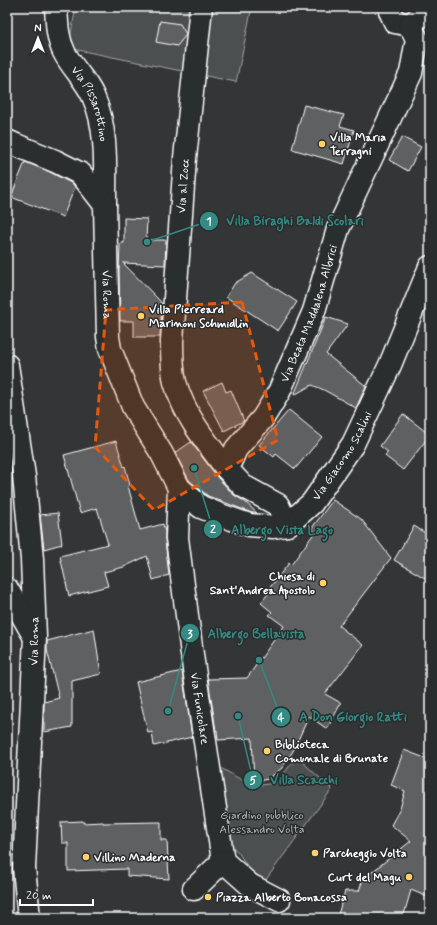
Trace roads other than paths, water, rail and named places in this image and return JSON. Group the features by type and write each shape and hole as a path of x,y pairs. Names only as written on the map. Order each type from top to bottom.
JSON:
{"street":[{"name":"Via Pissarottino","path":"56,7 59,36 64,52 93,95 100,115 106,155 104,205"},
{"name":"Via al Zocc","path":"201,7 185,158 172,356 175,382 183,404 190,418 227,469"},
{"path":"390,7 390,11 395,22 410,25 430,8"},
{"name":"Via Beata Maddalena Albrici","path":"227,469 236,449 263,418 279,392 314,311 338,229 411,73 417,39 410,25"},
{"path":"7,141 55,161 81,174 104,205"},
{"name":"Via Roma","path":"104,205 107,330 110,349 133,408 162,454 179,488"},
{"name":"Via Giacomo Scalini","path":"288,525 312,504 353,444 390,365 430,267"},
{"name":"Via Roma","path":"7,365 24,476 32,559 35,637 24,868 29,918"},
{"path":"179,488 201,507 223,516 249,524 273,527 288,525 278,505 243,486 227,469"},
{"name":"Via Funicolare","path":"179,488 177,538 194,670 223,862"},
{"path":"7,589 35,637"},
{"path":"194,889 223,862 250,885 279,900"}],"place":[{"name":"Villa Maria Terragni","path":"322,144"},
{"name":"Villa Biraghi Baldi Scolari","path":"147,242"},
{"name":"Villa Pierreard Marinoni Schmidlin","path":"141,316"},
{"name":"Albergo Vista Lago","path":"194,468"},
{"name":"Chiesa di Sant'Andrea Apostolo","path":"323,583"},
{"name":"A Don Giorgio Ratti","path":"259,660"},
{"name":"Albergo Bellavista","path":"168,711"},
{"name":"Villa Scacchi","path":"238,716"},
{"name":"Biblioteca Comunale di Brunate","path":"267,751"},
{"name":"Parcheggio Volta","path":"315,853"},
{"name":"Villino Maderna","path":"86,857"},
{"name":"Curt del Magu","path":"409,877"},
{"name":"Piazza Alberto Bonacossa","path":"208,897"}],"park label":[{"name":"Giardino pubblico Alessandro Volta","path":"262,822"}]}
